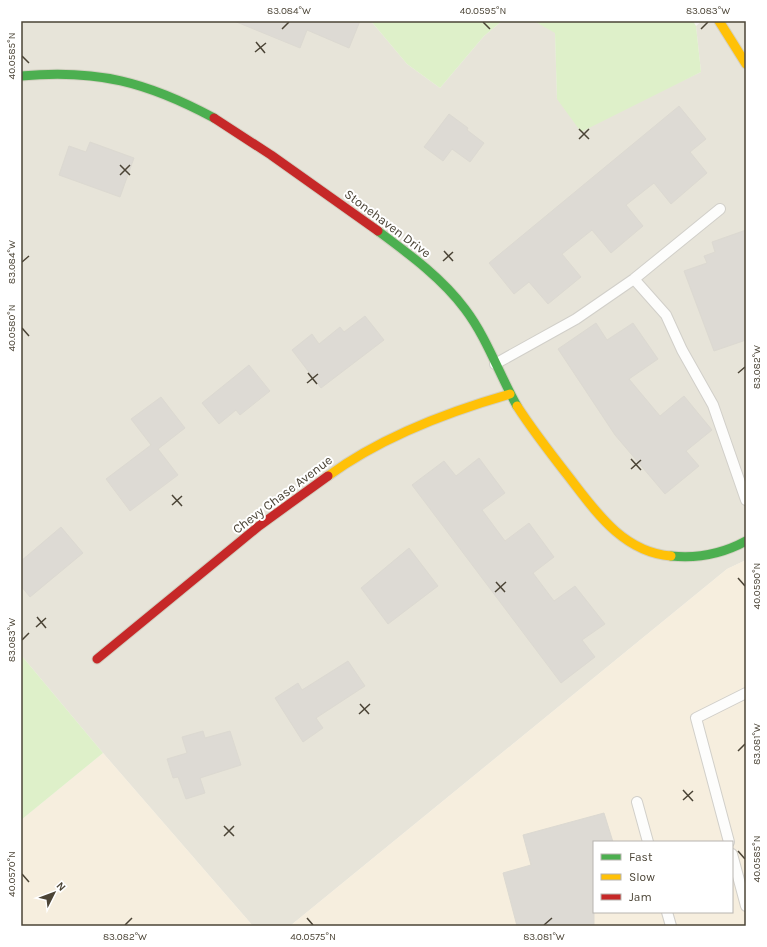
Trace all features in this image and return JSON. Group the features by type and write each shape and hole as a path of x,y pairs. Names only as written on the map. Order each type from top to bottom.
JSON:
{"street":[{"path":"719,21 746,64"},
{"name":"Stonehaven Drive","path":"21,76 91,74 123,80 162,92 210,115 368,223 432,272 459,300 470,316 510,394 542,443 605,522 622,538 645,550 670,557 694,558 720,554 746,541"},
{"name":"Chevy Chase Avenue","path":"97,659 259,526 345,463 406,431 474,404 510,394"}],"lane":[{"path":"495,364 576,319 634,279 720,209"},
{"path":"634,279 666,315 682,350 713,405 746,500"},
{"path":"729,841 696,718 746,693"},
{"path":"637,802 648,841"},
{"path":"733,858 746,906"},
{"path":"667,913 671,926"}],"shaded area":[{"path":"21,21 371,21 407,64 440,88 484,36 502,21 534,21 555,32 557,99 671,86 701,72 696,26 702,21 746,21 746,560 727,569 290,926 253,926 103,753 21,655"},
{"path":"746,560 746,926 290,926 727,569"},
{"path":"103,753 253,926 21,926 21,820"}],"green space":[{"path":"371,21 502,21 484,36 440,88 407,64"},
{"path":"534,21 693,21 696,26 701,72 581,132 557,99 555,33"},
{"path":"21,655 103,753 21,820"}],"building":[{"path":"234,21 360,21 349,48 307,30 300,48"},
{"path":"679,106 706,139 690,152 707,173 671,204 654,183 626,205 643,226 611,253 592,230 562,254 581,277 548,304 529,282 514,294 489,263"},
{"path":"449,114 468,128 467,130 484,143 470,162 452,149 443,161 424,147"},
{"path":"90,142 134,158 120,197 59,175 69,146 86,152"},
{"path":"746,230 746,340 714,351 684,271 707,263 704,256 715,252 712,242"},
{"path":"365,316 384,340 321,388 292,350 312,334 319,344 340,327 344,332"},
{"path":"596,323 607,340 633,323 658,359 629,379 660,416 684,396 712,430 686,451 699,466 665,494 615,435 558,349"},
{"path":"249,365 270,391 240,415 236,410 219,424 202,403"},
{"path":"161,397 185,428 158,449 178,475 130,511 106,479 151,445 131,419"},
{"path":"479,458 505,493 482,510 505,541 529,523 554,557 533,573 554,601 575,586 605,624 582,640 595,657 561,683 412,485 444,461 456,476"},
{"path":"61,527 83,553 30,597 21,586 21,561"},
{"path":"409,548 438,586 388,624 361,588"},
{"path":"348,661 365,686 316,718 323,728 303,742 275,698 298,683 302,690"},
{"path":"203,731 205,738 230,731 241,765 200,778 205,793 186,799 178,777 173,778 167,759 187,753 182,737"},
{"path":"604,813 613,841 593,841 594,926 517,926 503,873 531,865 523,835"}],"traffic: fast":[{"path":"21,76 48,74 74,75 121,81 166,95 214,118"},
{"path":"378,231 436,277 465,309 480,332 517,406"},
{"path":"671,556 701,556 719,552 737,546 746,541"}],"traffic: slow":[{"path":"719,21 746,64"},
{"path":"328,476 370,449 415,427 462,409 510,394"},
{"path":"517,406 542,442 579,490 612,528 639,547 654,553 671,556"}],"traffic: jam":[{"path":"214,118 271,155 378,231"},
{"path":"97,659 259,526 328,476"}]}
